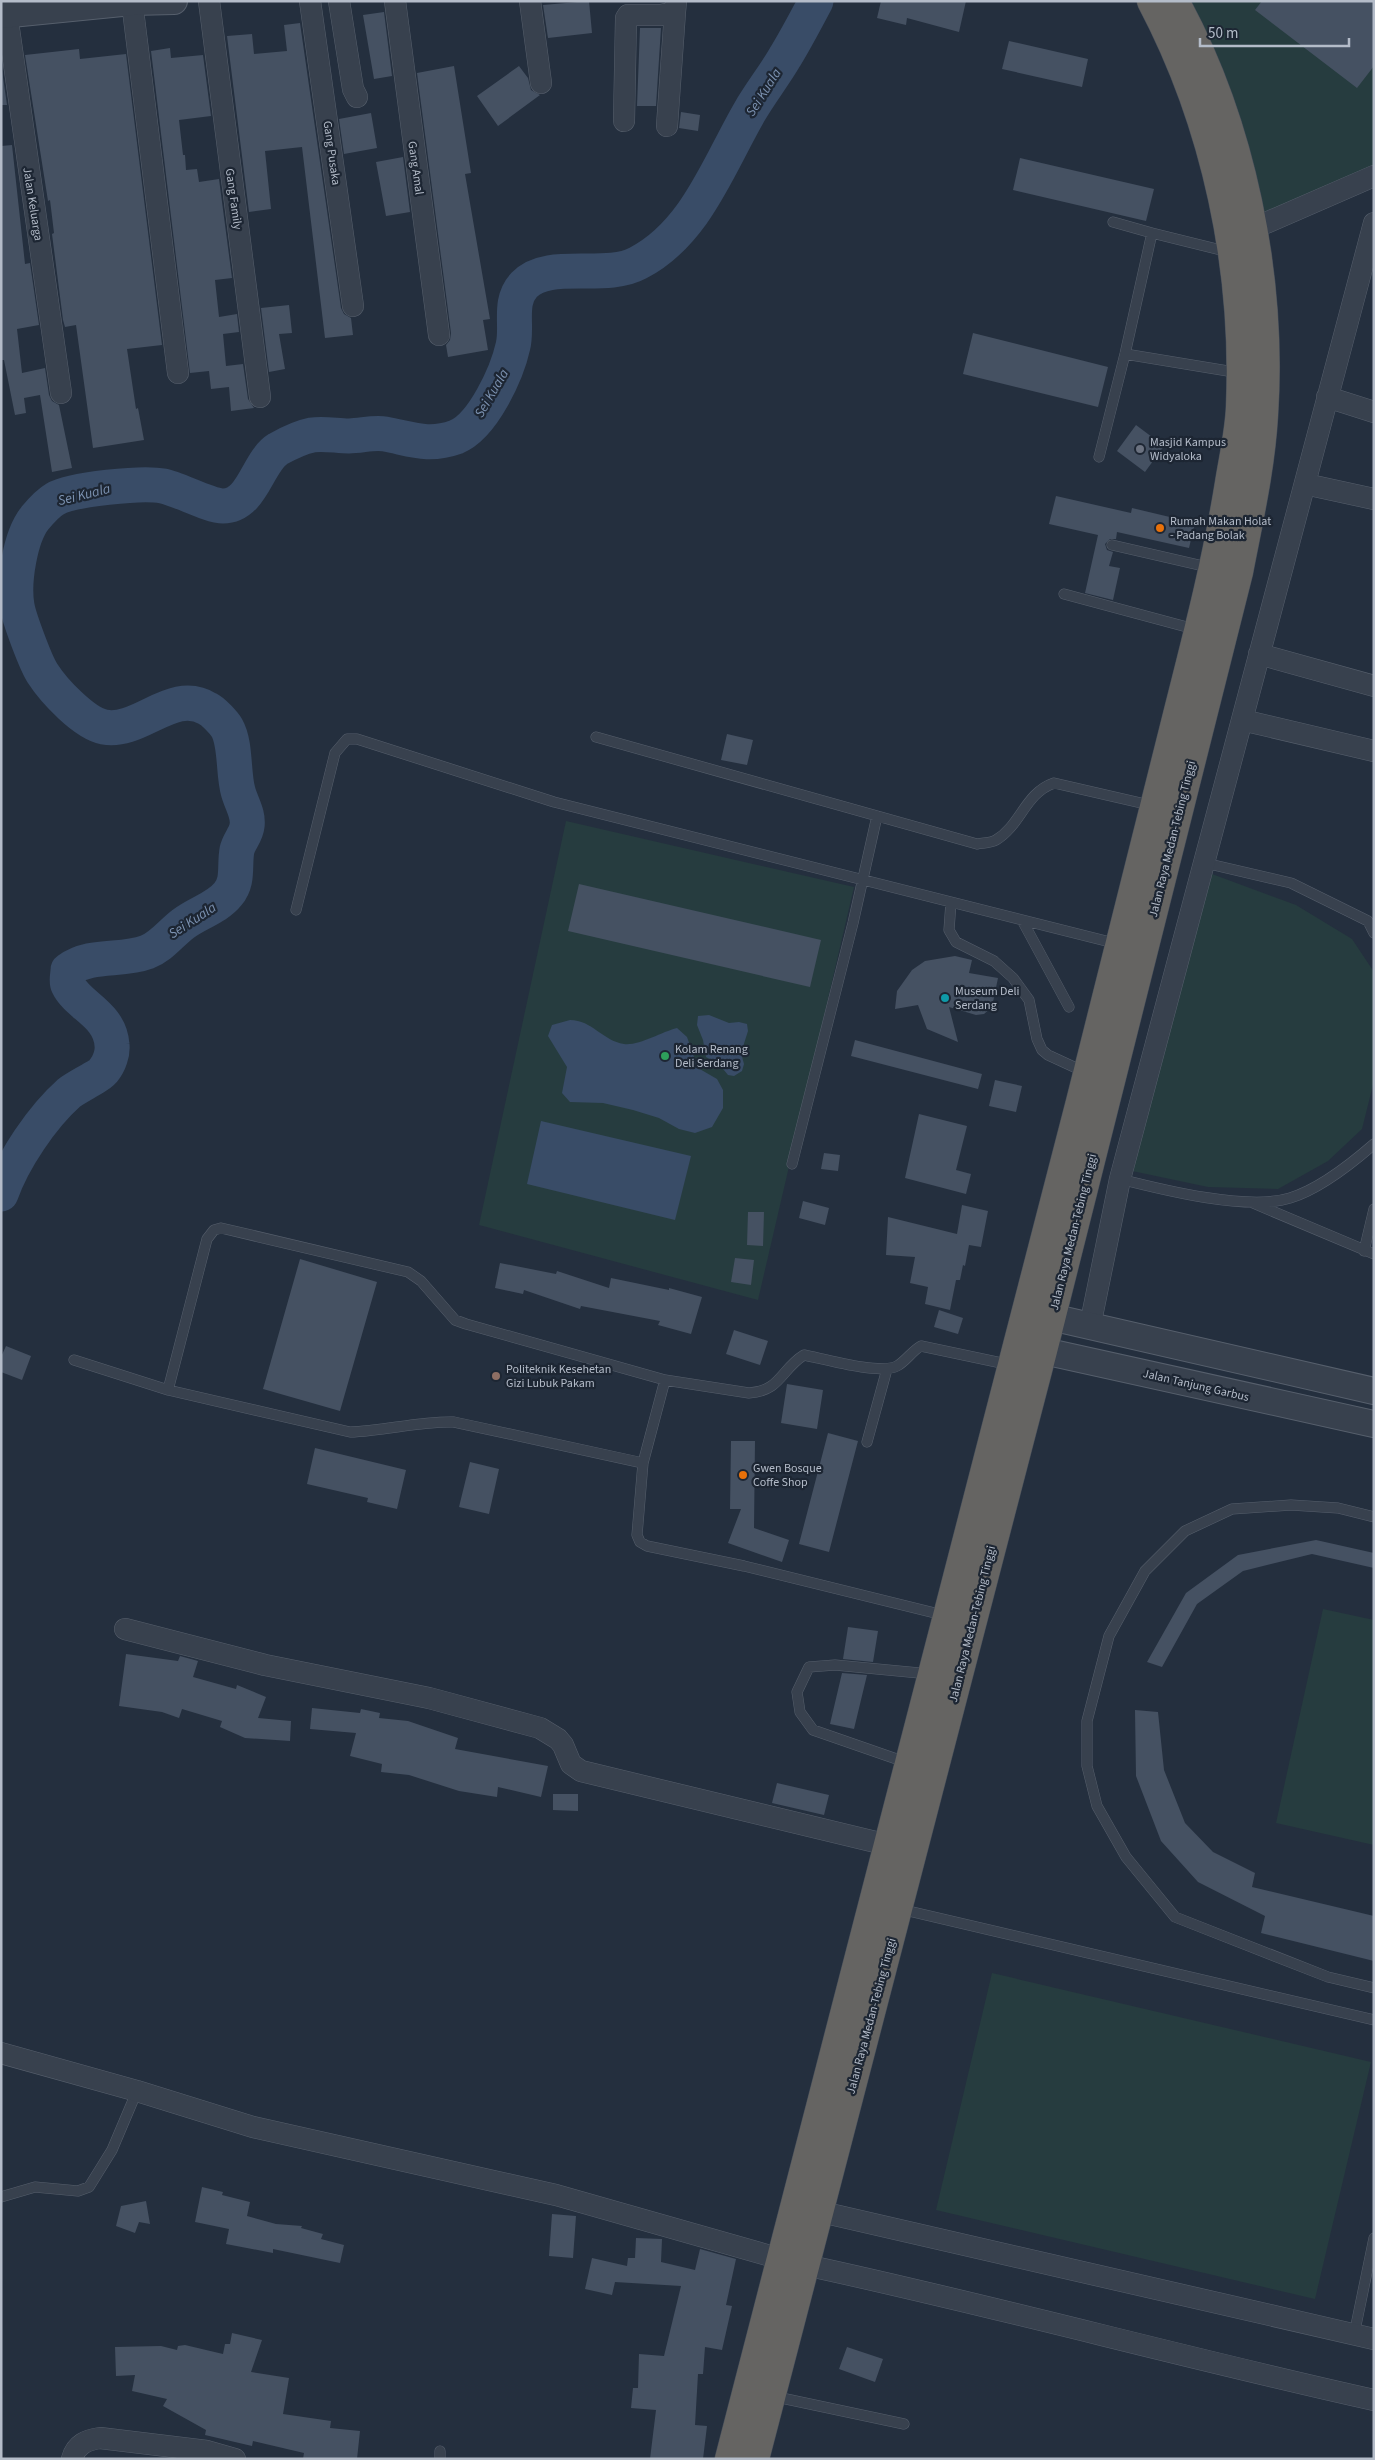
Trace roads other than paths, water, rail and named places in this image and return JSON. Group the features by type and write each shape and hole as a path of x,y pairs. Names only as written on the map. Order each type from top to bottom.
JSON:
{"highway":[{"name":"Jalan Raya Medan-Tebing Tinggi","path":"1039,1314 1088,1074 1213,568 1240,418 1239,322 1232,253 1218,182 1194,99 1167,32 1151,1"},
{"name":"Jalan Raya Medan-Tebing Tinggi","path":"886,1905 888,1845 932,1675 1024,1354 1039,1314 1239,572 1250,518 1264,417 1265,318 1252,229 1242,178 1218,95 1189,26 1176,1"},
{"name":"Jalan Raya Medan-Tebing Tinggi","path":"730,2459 794,2258 886,1905 1024,1354"},
{"name":"Jalan Raya Medan-Tebing Tinggi","path":"755,2459 771,2396 794,2258"}],"street":[{"path":"3,10 174,1"},
{"name":"Gang Family","path":"210,1 260,397"},
{"name":"Gang Pusaka","path":"310,1 353,306"},
{"path":"339,1 353,89 357,98"},
{"name":"Gang Amal","path":"395,1 439,335"},
{"path":"530,1 541,83"},
{"path":"132,2 178,373"},
{"path":"624,121 626,18 628,15 661,15 676,7"},
{"path":"667,126 676,7"},
{"name":"Jalan Keluarga","path":"3,10 61,392"},
{"path":"1252,229 1374,176"},
{"path":"1090,1326 1120,1179 1374,223"},
{"path":"1327,397 1374,412"},
{"path":"1306,484 1374,499"},
{"path":"1259,654 1374,686"},
{"path":"1242,720 1374,751"},
{"path":"1039,1314 1374,1391"},
{"name":"Jalan Tanjung Garbus","path":"1024,1354 1374,1424"},
{"path":"125,1629 265,1665 429,1698 540,1728 563,1744 570,1764 581,1771 888,1845"},
{"path":"1,2053 137,2090 253,2127 556,2195 794,2258 1374,2400"},
{"path":"805,2215 1364,2337"},
{"path":"72,2459 74,2452 85,2440 100,2438 207,2451 235,2459"}],"lane":[{"path":"1113,222 1232,253"},
{"path":"1099,457 1125,354 1152,233"},
{"path":"1125,354 1241,373"},
{"path":"1112,545 1213,568"},
{"path":"1064,594 1199,630"},
{"path":"596,737 976,844 995,841 1008,830 1029,800 1042,787 1054,783 1154,806"},
{"path":"296,910 335,753 347,739 357,739 554,802 1120,945"},
{"path":"792,1164 863,880 877,816"},
{"path":"1205,863 1291,883 1371,921 1374,933"},
{"path":"951,902 950,930 956,942 994,961 1013,978 1029,1000 1037,1039 1042,1050 1048,1055 1088,1074"},
{"path":"1022,920 1069,1007"},
{"path":"1252,1203 1290,1198 1340,1172 1374,1144"},
{"path":"1120,1179 1178,1192 1252,1203 1369,1253 1374,1209"},
{"path":"168,1390 207,1239 214,1230 221,1228 408,1272 421,1281 455,1320 665,1380 760,1393 773,1387 797,1359 804,1355 866,1368 887,1369 896,1367 921,1346 1024,1354"},
{"path":"74,1360 168,1390 350,1432 372,1432 432,1422 454,1422 643,1462"},
{"path":"867,1442 887,1369"},
{"path":"665,1380 643,1462 637,1534 640,1542 647,1546 744,1566 948,1616"},
{"path":"1374,1517 1329,1508 1290,1506 1242,1509 1232,1510 1185,1530 1145,1571 1109,1636 1087,1721 1087,1766 1097,1806 1126,1857 1175,1917 1328,1977 1374,1988"},
{"path":"909,1764 813,1730 800,1712 796,1692 809,1667 835,1664 932,1675"},
{"path":"886,1905 1374,2020"},
{"path":"1,2197 35,2186 78,2191 88,2187 112,2150 137,2090"},
{"path":"1364,2337 1374,2238"},
{"path":"771,2396 904,2424"}],"water":[{"path":"709,1015 729,1023 739,1022 747,1024 748,1031 741,1053 744,1064 742,1071 734,1076 728,1075 719,1064 706,1057 703,1040 697,1025 698,1016"},
{"path":"570,1020 585,1023 610,1039 624,1044 643,1041 677,1028 687,1037 698,1068 717,1079 723,1090 723,1108 712,1127 695,1133 679,1129 659,1118 633,1110 603,1103 570,1102 562,1093 567,1067 548,1036 552,1025"},
{"path":"541,1121 691,1156 675,1220 527,1184"}],"waterway":[{"name":"Sei Kuala","path":"1,1194 21,1153 49,1114 69,1093 102,1072 110,1058 112,1048 110,1034 100,1018 79,999 67,983 68,970 87,961 127,957 152,950 183,924 223,899 234,884 237,850 247,826 246,813 236,784 230,735 224,723 210,710 195,704 182,704 169,707 131,724 104,727 79,713 54,689 43,674 24,630 18,612 16,596 19,560 25,536 35,518 55,499 64,495 91,489 125,486 163,486 217,505 233,504 248,491 271,455 286,445 312,435 349,436 385,434 428,442 446,440 466,431 492,398 505,370 513,346 516,299 524,285 534,277 547,273 625,268 638,263 658,250 676,234 704,196 750,111 789,50 816,1"}],"place":[{"name":"Masjid Kampus Widyaloka","path":"1140,449"},
{"name":"Rumah Makan Holat - Padang Bolak","path":"1160,528"},
{"name":"Museum Deli Serdang","path":"945,998"},
{"name":"Kolam Renang Deli Serdang","path":"665,1056"},
{"name":"Politeknik Kesehetan Gizi Lubuk Pakam","path":"496,1376"},
{"name":"Gwen Bosque Coffe Shop","path":"743,1475"}]}
